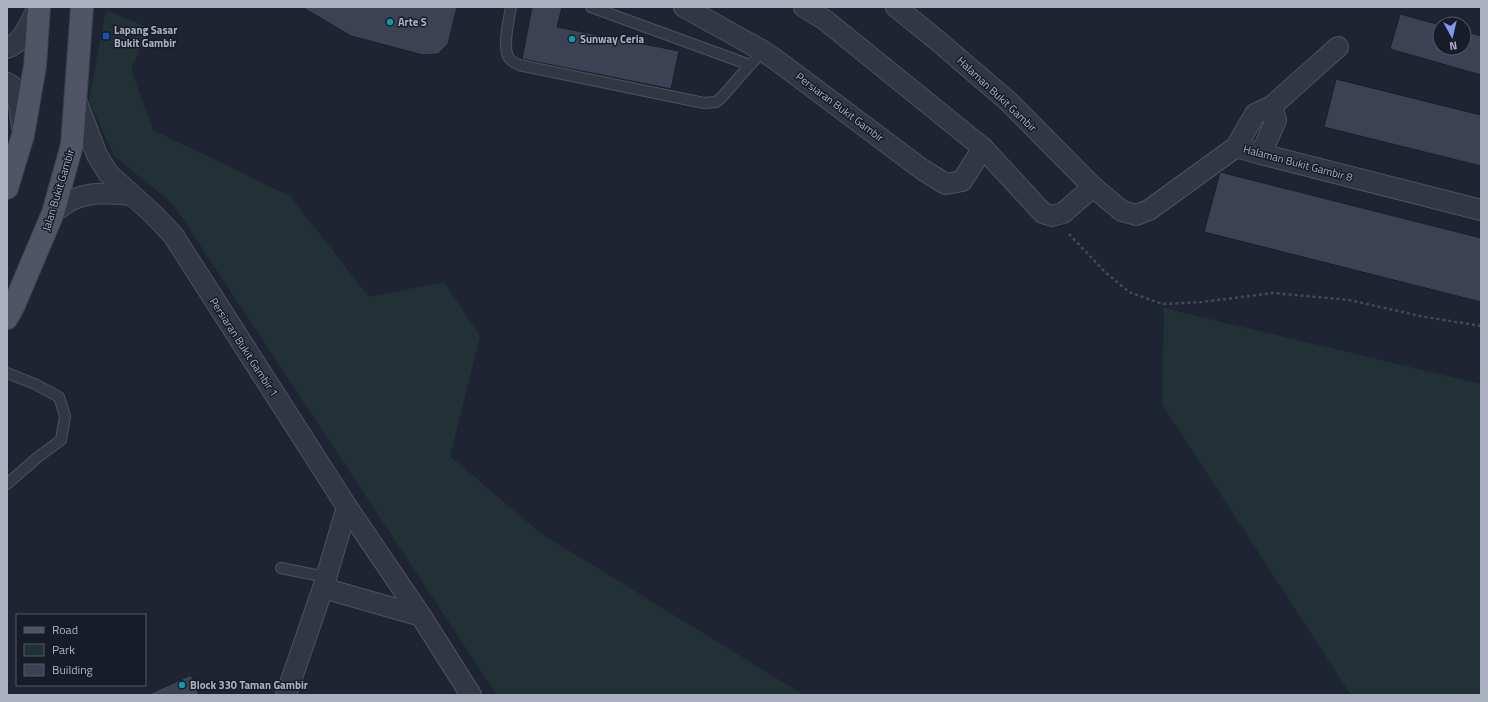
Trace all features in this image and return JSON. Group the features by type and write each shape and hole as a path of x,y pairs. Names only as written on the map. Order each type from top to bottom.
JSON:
{"main road":[{"path":"7,188 23,135 35,66 38,7"},
{"name":"Jalan Bukit Gambir","path":"7,318 53,213 72,145 82,7"}],"street":[{"path":"7,48 15,45 28,26 38,7"},
{"name":"Persiaran Bukit Gambir","path":"684,7 757,58 946,184 962,181 983,148"},
{"path":"804,7 830,14 983,148 1043,213 1052,216 1063,213 1093,187"},
{"name":"Halaman Bukit Gambir","path":"896,7 938,40 1009,102 1093,187"},
{"path":"1236,147 1255,114 1272,106 1338,47"},
{"path":"7,83 11,85 19,104 23,135"},
{"name":"Persiaran Bukit Gambir 1","path":"76,100 97,155 108,173 154,214 173,235 347,507 421,616 471,695"},
{"path":"1261,154 1276,120 1272,106"},
{"name":"Halaman Bukit Gambir 8","path":"1093,187 1122,211 1136,215 1148,210 1236,147 1481,210"},
{"path":"53,213 68,202 87,194 131,195"},
{"path":"286,695 324,583 347,507"},
{"path":"324,583 421,616"}],"lane":[{"path":"511,7 506,52 508,58 519,65 704,103 716,102 757,58 591,7"},
{"path":"7,373 35,384 59,397 64,416 61,440 38,457 7,484"},
{"path":"281,568 324,583"}],"path":[{"path":"1052,216 1105,272 1129,292 1162,304 1202,302 1273,293 1349,300 1424,317 1481,326"}],"green space":[{"path":"106,10 149,28 131,69 153,130 290,196 369,297 444,282 480,336 450,456 539,532 804,695 497,695 173,204 114,156 89,101"},
{"path":"1164,308 1481,384 1481,695 1351,695 1162,404"}],"building":[{"name":"Arte S","path":"302,7 457,7 448,44 438,54 423,55 351,36"},
{"name":"Sunway Ceria","path":"532,7 562,7 557,27 679,51 671,89 522,59"},
{"path":"1400,14 1432,23 1432,56 1472,56 1472,33 1481,36 1481,75 1390,49"},
{"path":"1336,79 1481,115 1481,166 1324,127"},
{"path":"1220,172 1481,238 1481,302 1204,232"},
{"name":"Block 330 Taman Gambir","path":"191,675 199,695 147,695"}],"place":[{"name":"Arte S","path":"390,22"},
{"name":"Lapang Sasar Bukit Gambir","path":"106,36"},
{"name":"Sunway Ceria","path":"572,39"},
{"name":"Block 330 Taman Gambir","path":"182,685"}]}
